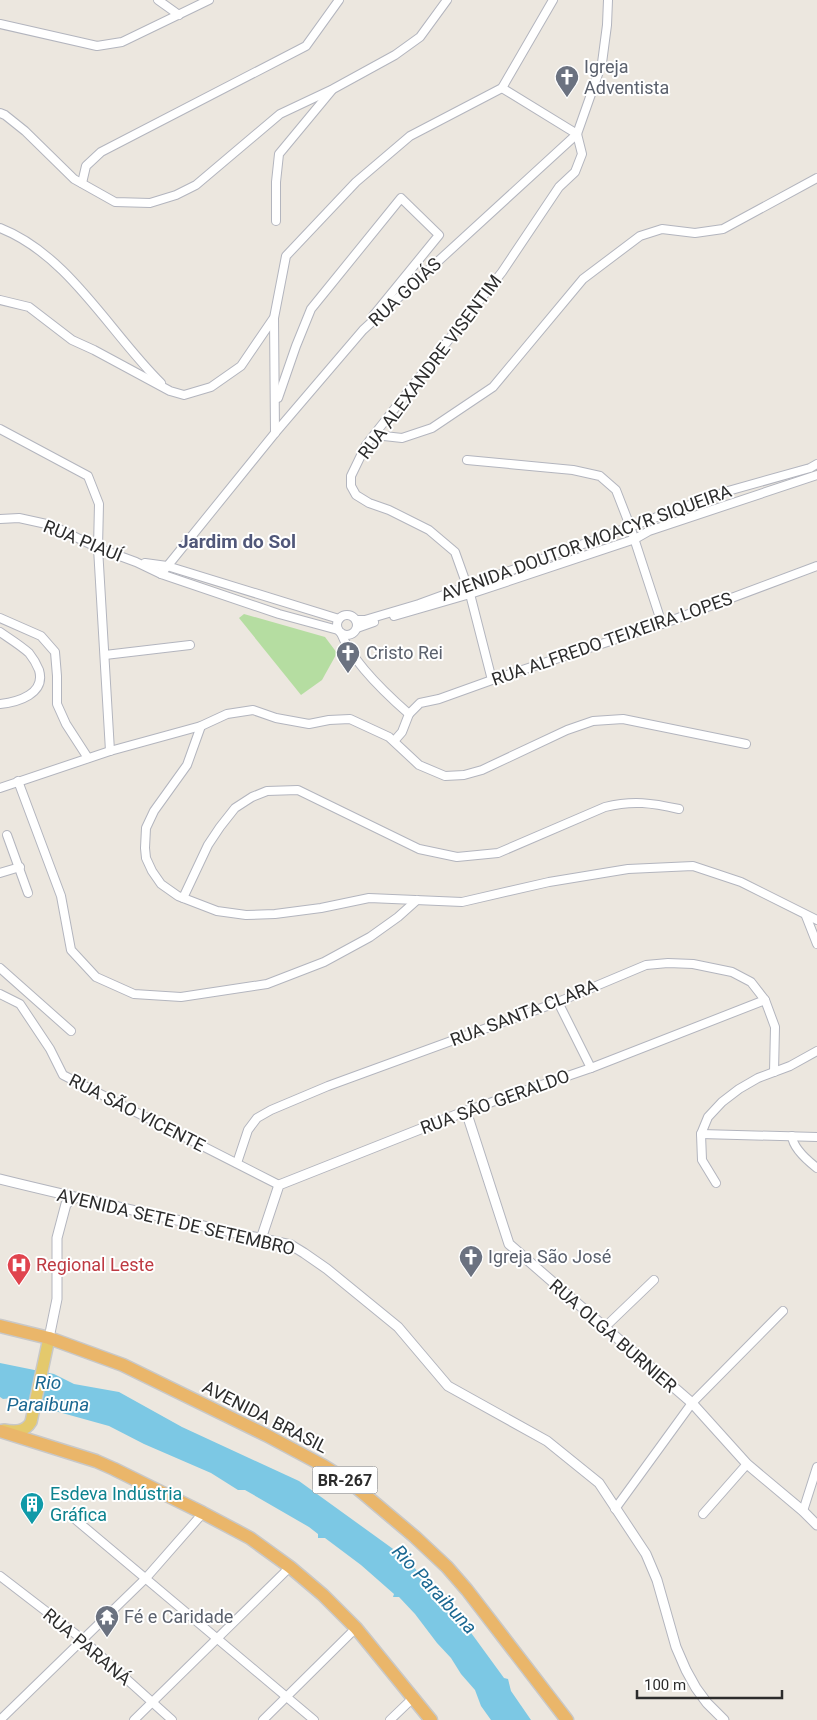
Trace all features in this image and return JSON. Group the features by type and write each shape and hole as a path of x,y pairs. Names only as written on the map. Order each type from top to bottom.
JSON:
{"highway":[{"name":"AVENIDA BRASIL","path":"0,1326 49,1338 123,1365 266,1435 324,1466 351,1483 415,1537 447,1567 568,1720"},
{"path":"0,1431 96,1461 136,1479 250,1538 290,1567 323,1595 356,1628 431,1720"}],"main road":[{"path":"0,1431 23,1430 31,1422 49,1338"}],"street":[{"path":"158,0 179,15"},
{"path":"0,24 97,46 122,42 208,0"},
{"path":"82,183 86,166 101,152 306,46 339,0"},
{"path":"0,113 6,115 25,131 74,179 115,202 150,203 176,195 196,185 280,114 396,56 420,37 447,0"},
{"path":"275,433 274,318 286,256 356,182 410,136 502,88 554,0"},
{"name":"RUA GOIÁS","path":"161,574 275,433 364,330 577,134 602,63 608,0"},
{"path":"502,88 577,134"},
{"path":"276,221 276,182 280,154 333,89"},
{"name":"RUA ALEXANDRE VISENTIM","path":"492,680 468,590 455,552 428,530 389,510 369,503 356,494 352,486 351,476 366,445 502,272 560,187 576,172 582,154 577,134"},
{"path":"374,435 402,438 432,428 493,387 583,279 640,236 662,229 695,233 723,229 817,178"},
{"path":"276,404 311,309 401,198 439,234 382,304 364,330"},
{"path":"0,228 34,246 69,277 143,365 170,391"},
{"path":"0,300 28,307 72,340 170,391 184,395 211,387 241,366 274,318"},
{"path":"0,428 88,476 99,504 98,548 110,751"},
{"path":"467,460 573,470 600,476 616,490 635,539 662,624"},
{"path":"814,466 815,476"},
{"name":"AVENIDA DOUTOR MOACYR SIQUEIRA","path":"468,590 630,526 728,491 814,466"},
{"name":"AVENIDA DOUTOR MOACYR SIQUEIRA","path":"356,624 635,539 649,531 815,476"},
{"name":"RUA PIAUÍ","path":"0,519 19,518 51,525 98,548 136,562 161,574"},
{"name":"RUA PIAUÍ","path":"136,562 167,566"},
{"path":"161,574 348,635 352,634 356,624 350,616 339,619 167,566"},
{"name":"RUA ALFREDO TEIXEIRA LOPES","path":"409,714 420,703 439,699 662,624 817,566"},
{"path":"232,598 235,588"},
{"path":"0,618 41,636 55,652 57,704 66,724 88,758"},
{"path":"339,619 337,627 351,653 387,695 409,714 402,732 395,740"},
{"path":"0,632 30,654 40,675 40,683 33,692 23,699 0,704"},
{"path":"105,655 190,645"},
{"path":"0,788 110,751 201,726 227,714 253,710 276,718 309,724 350,719 395,740 419,765 445,776 464,776 482,770 567,730 593,721 623,719 746,744"},
{"path":"201,726 188,765 154,811 146,828 146,858 161,884 183,898 217,911 246,915 275,914 321,908 369,898 462,902 549,882 628,869 693,866 741,882 817,920"},
{"path":"18,781 61,896 71,950 96,977 134,994 181,997 267,984 324,962 370,937 398,917 416,900"},
{"path":"183,898 208,845 220,827 235,808 267,790 298,790 419,849 457,856 498,853 605,807 623,802 649,802 679,809"},
{"path":"8,835 28,893"},
{"path":"0,873 20,867"},
{"path":"806,916 817,944"},
{"name":"RUA SANTA CLARA","path":"237,1164 248,1130 257,1118 271,1110 328,1086 558,1002 646,965 668,963 693,964 732,972 752,982 765,1000 775,1027 774,1072"},
{"path":"0,968 71,1031"},
{"name":"RUA SÃO VICENTE","path":"0,994 20,1004 50,1049 63,1075 279,1185"},
{"name":"RUA SÃO GERALDO","path":"279,1185 466,1111 592,1068 765,1000"},
{"path":"558,1002 592,1068"},
{"path":"716,1183 702,1160 701,1134 708,1118 722,1102 752,1082 790,1066 817,1050"},
{"name":"RUA OLGA BURNIER","path":"466,1111 509,1244 692,1403 747,1464 817,1525"},
{"path":"701,1134 817,1137"},
{"path":"792,1136 793,1142 817,1168"},
{"name":"AVENIDA SETE DE SETEMBRO","path":"0,1179 64,1200 75,1198 291,1245 327,1269 398,1327 448,1386 547,1441 598,1483 646,1554 657,1580 676,1647 686,1670 707,1704 724,1720"},
{"path":"261,1239 279,1185"},
{"path":"49,1338 57,1299 57,1238 64,1200"},
{"path":"604,1328 654,1280"},
{"path":"615,1510 692,1403 783,1311"},
{"path":"703,1514 747,1464"},
{"path":"803,1511 817,1466"},
{"path":"0,1720 146,1578 203,1513"},
{"path":"76,1520 314,1720"},
{"path":"134,1720 290,1567"},
{"name":"RUA PARANÁ","path":"0,1576 82,1639 172,1720"},
{"path":"263,1720 356,1628"},
{"path":"390,1720 412,1698"}],"green space":[{"path":"244,614 325,637 337,653 322,680 301,695 239,618"}],"water":[{"name":"Rio Paraibuna","path":"0,1363 54,1374 74,1384 119,1392 182,1427 299,1481 407,1559 429,1585 434,1585 437,1596 451,1606 462,1623 465,1622 504,1678 508,1679 511,1691 531,1720 491,1720 481,1706 475,1690 461,1674 451,1658 399,1597 393,1597 394,1594 361,1565 325,1538 318,1538 318,1534 309,1527 245,1490 238,1490 211,1473 144,1444 109,1426 55,1411 45,1413 13,1398 3,1399 0,1397"}],"place":[{"name":"Igreja Adventista","path":"567,98"},
{"name":"Cristo Rei","path":"348,674"},
{"name":"Igreja São José","path":"471,1278"},
{"name":"Regional Leste","path":"19,1286"},
{"name":"Esdeva Indústria Gráfica","path":"32,1525"},
{"name":"Fé e Caridade","path":"107,1638"}],"district":[{"name":"Jardim do Sol","path":"237,541"}]}
